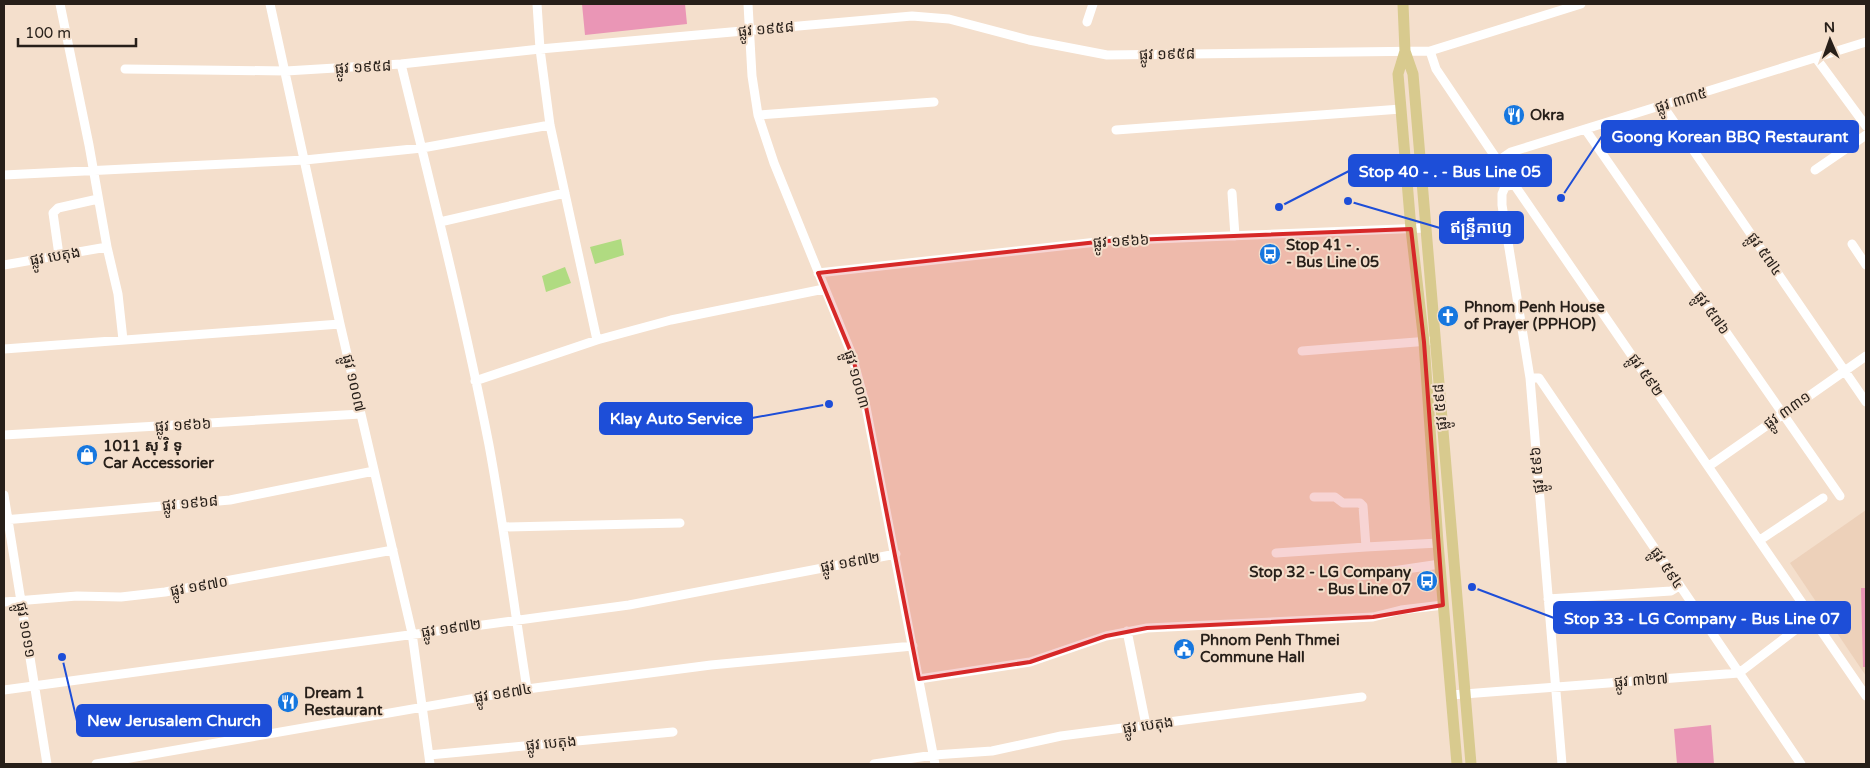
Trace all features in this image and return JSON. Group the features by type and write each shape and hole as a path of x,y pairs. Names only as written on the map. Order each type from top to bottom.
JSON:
{"main road":[{"name":"ផ្លូវ ៥៩៨","path":"1403,4 1405,51 1413,74 1425,228 1438,543 1457,764"},
{"name":"ផ្លូវ ៥៩៨","path":"1405,51 1398,74 1411,229 1429,341 1471,764"}],"street":[{"path":"60,4 107,247 118,294 123,340"},
{"name":"ផ្លូវ ១០០៧","path":"270,4 340,324 412,633 430,764"},
{"path":"538,4 540,49 550,125 597,340"},
{"name":"ផ្លូវ ១០០៣","path":"748,4 752,76 758,115 774,164 852,356 866,406 896,554 934,760"},
{"path":"1088,22 1093,4"},
{"name":"ផ្លូវ ១៩៥៨","path":"125,69 286,71 401,64 750,30 926,17 948,19 1083,52 1107,55 1430,51 1581,4"},
{"name":"ផ្លូវ ៣៣៥","path":"1498,161 1511,152 1866,42"},
{"name":"ផ្លូវ ៥៩២","path":"1430,51 1436,69 1498,161 1866,696"},
{"path":"1816,58 1866,126"},
{"path":"401,64 440,222 475,381 503,527 527,689"},
{"path":"758,115 934,102"},
{"name":"ផ្លូវ ៥៧៤","path":"1663,106 1866,402"},
{"path":"1116,130 1401,109"},
{"path":"4,174 93,169 194,167 305,160 422,148 550,125"},
{"name":"ផ្លូវ ៥៧៦","path":"1585,129 1682,271 1784,412 1840,496"},
{"path":"1815,170 1866,135"},
{"name":"ផ្លូវ ៥៩៦","path":"1514,184 1505,187 1502,194 1502,205 1530,378 1562,764"},
{"path":"1232,193 1235,236"},
{"path":"440,222 565,194"},
{"path":"59,255 53,213 58,208 98,199"},
{"name":"ផ្លូវ ១៩៦៦","path":"818,273 1106,241 1425,228"},
{"path":"1852,244 1866,264"},
{"name":"ផ្លូវ បេតុង","path":"4,265 107,247"},
{"path":"475,381 597,340 671,320 824,289"},
{"path":"4,349 340,324"},
{"path":"1302,351 1429,341"},
{"name":"ផ្លូវ ៣៣១","path":"1709,466 1866,356"},
{"name":"ផ្លូវ ៥៩៤","path":"1530,378 1539,378 1739,673 1797,763"},
{"name":"ផ្លូវ ១៩៦៦","path":"4,435 361,414"},
{"name":"ផ្លូវ ១៩៦៨","path":"6,520 230,500 374,471"},
{"name":"ផ្លូវ ១០១១","path":"4,495 6,520 47,764"},
{"path":"1314,497 1335,497 1343,502 1360,503 1363,506 1366,548"},
{"path":"1760,540 1823,498"},
{"path":"503,527 680,522"},
{"path":"1276,553 1438,543"},
{"name":"ផ្លូវ ១៩៧០","path":"4,602 77,596 121,597 165,592 393,550"},
{"name":"ផ្លូវ ១៩៧២","path":"4,690 675,598 780,574 896,554"},
{"path":"1359,576 1440,564"},
{"path":"1548,599 1671,591 1679,586"},
{"path":"919,679 1030,662 1127,631 1166,626 1373,617 1401,610 1443,605"},
{"path":"1739,673 1812,617"},
{"path":"1127,631 1146,726"},
{"name":"ផ្លូវ ១៩៧៤","path":"96,764 527,689 711,665 913,646"},
{"name":"ផ្លូវ ៣២៧","path":"1451,695 1739,673"},
{"name":"ផ្លូវ បេតុង","path":"874,764 934,760 956,755 992,751 1061,736 1362,697"},
{"name":"ផ្លូវ បេតុង","path":"429,754 673,732"}],"highlighted area":[{"path":"1411,229 1424,342 1443,605 1373,617 1147,628 1106,636 1030,662 919,679 866,407 852,355 818,273 1106,241"}],"shaded area":[{"path":"582,4 685,4 687,24 585,35"},
{"path":"621,239 624,255 595,264 590,247"},
{"path":"565,267 571,283 546,292 542,276"},
{"path":"1866,510 1866,676 1790,563"},
{"path":"1861,588 1866,588 1866,667 1863,667"},
{"path":"1711,725 1714,764 1677,764 1674,729"}],"place":[{"name":"Okra","path":"1514,115"},
{"name":"Goong Korean BBQ Restaurant","path":"1561,198"},
{"name":"ឥន្ទ្រីកាហ្វេ","path":"1348,201"},
{"name":"Stop 40 - . - Bus Line 05","path":"1279,207"},
{"name":"Stop 41 - . - Bus Line 05","path":"1270,254"},
{"name":"Phnom Penh House of Prayer (PPHOP)","path":"1448,316"},
{"name":"Klay Auto Service","path":"829,404"},
{"name":"1011 សុ វិ ទុ Car Accessorier","path":"87,455"},
{"name":"Stop 32 - LG Company - Bus Line 07","path":"1427,581"},
{"name":"Stop 33 - LG Company - Bus Line 07","path":"1472,587"},
{"name":"Phnom Penh Thmei Commune Hall","path":"1184,649"},
{"name":"New Jerusalem Church","path":"62,657"},
{"name":"Dream 1 Restaurant","path":"288,702"}]}
